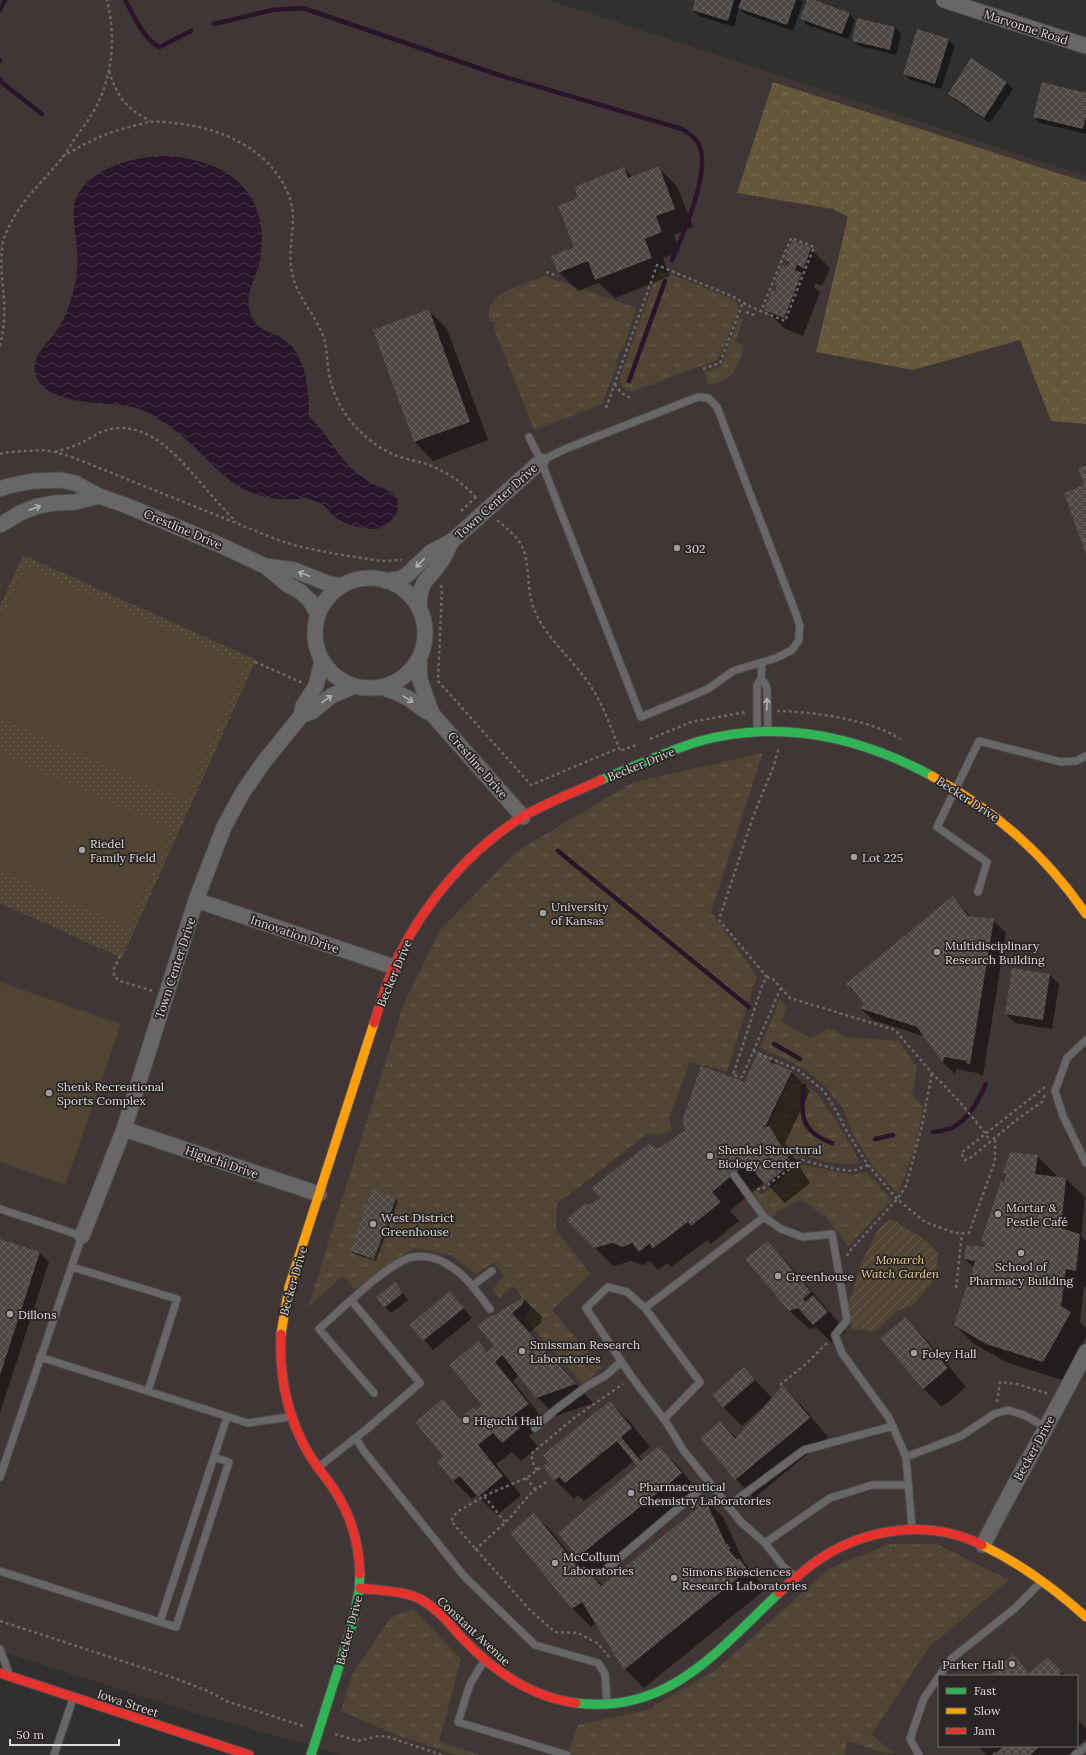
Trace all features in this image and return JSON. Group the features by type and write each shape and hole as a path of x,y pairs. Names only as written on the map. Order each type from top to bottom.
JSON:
{"main road":[{"name":"Becker Drive","path":"311,1755 353,1622 360,1588 360,1554 356,1534 348,1512 302,1442 292,1417 284,1388 280,1360 280,1331 283,1309 382,997 402,950 420,919 450,880 495,836 523,817 563,796 691,743 716,737 757,731 797,731 817,733 850,740 897,758 955,790 996,816 1023,840 1058,876 1086,914"},
{"name":"Constant Avenue","path":"360,1588 422,1599 432,1607 484,1660 515,1683 548,1698 583,1704 607,1704 638,1700 659,1693 677,1684 698,1670 795,1578 819,1559 849,1542 869,1536 912,1528 952,1534 983,1545 1041,1581 1086,1617"},
{"name":"Iowa Street","path":"0,1673 249,1755"}],"street":[{"name":"Marvonne Road","path":"944,0 1086,46"},
{"name":"Town Center Drive","path":"386,581 399,579 407,575 431,552 452,541 541,461"},
{"name":"Crestline Drive","path":"0,489 33,481 61,480 75,483 99,496 125,505 220,545 265,566 288,585 301,592 311,602 318,615"},
{"path":"0,525 20,513 38,506 75,502 99,496"},
{"name":"Town Center Drive","path":"419,609 420,589 423,582 442,561 452,541"},
{"name":"Crestline Drive","path":"265,566 294,570 327,583 341,586"},
{"path":"363,579 386,581 405,592 419,609 423,621 423,646 419,658 412,668 403,677 393,683 381,687 368,688 354,686 330,672 322,661 316,646 315,630 318,615 324,604 341,586 363,579"},
{"name":"Crestline Drive","path":"419,658 420,680 432,714 523,817"},
{"name":"Town Center Drive","path":"82,1236 124,1129 196,900 224,826 243,792 263,763 301,716 303,706 316,686 322,661"},
{"name":"Town Center Drive","path":"301,716 313,711 331,696 354,686"},
{"name":"Crestline Drive","path":"381,687 402,695 411,700 421,709 432,714"},
{"name":"Innovation Drive","path":"196,900 394,967"},
{"name":"Higuchi Drive","path":"124,1129 319,1194"},
{"name":"Becker Drive","path":"983,1545 1020,1472 1086,1352"}],"lane":[{"path":"529,437 541,461 641,717 708,689 733,671 776,658 792,650 798,640 800,626 717,407 712,401 704,397 698,397 565,449 541,461"},
{"path":"757,731 757,685 761,680 762,662"},
{"path":"761,680 765,683 767,689 768,731"},
{"path":"978,892 987,862 937,827 979,741 1061,762 1076,761 1086,756"},
{"path":"1086,1040 1067,1058 1056,1091 1063,1116 1086,1163"},
{"path":"734,1175 764,1217 781,1229 803,1237 832,1234 847,1320 835,1335 842,1353 889,1418 906,1457 912,1528"},
{"path":"0,1209 82,1236 0,1477"},
{"path":"645,1308 764,1217"},
{"path":"374,1393 319,1330 351,1300 396,1264 414,1256 436,1258 454,1268 472,1286 490,1309"},
{"path":"72,1267 177,1299 148,1391"},
{"path":"472,1286 492,1271"},
{"path":"664,1419 700,1382 645,1308 627,1292 608,1287 586,1308 621,1362 664,1419 684,1451 741,1522 765,1543 782,1565 795,1578"},
{"path":"318,1468 356,1438 420,1383 351,1300"},
{"path":"40,1357 248,1423 292,1417"},
{"path":"534,1428 555,1410 587,1386 605,1376 621,1362"},
{"path":"906,1457 961,1436 994,1414 1008,1410 1024,1415 1046,1427"},
{"path":"160,1622 227,1417"},
{"path":"728,1506 804,1450 893,1426"},
{"path":"356,1438 363,1450 464,1576 535,1645 598,1663 605,1674 607,1704"},
{"path":"0,1570 176,1627 229,1462 214,1457"},
{"path":"604,1571 709,1482"},
{"path":"765,1543 830,1498 872,1485 909,1485"},
{"path":"940,1675 951,1659 1014,1609 1041,1581"},
{"path":"0,1649 10,1676"},
{"path":"484,1660 470,1684 458,1722 567,1755"},
{"path":"919,1755 910,1739 924,1698 938,1678"},
{"path":"54,1755 73,1697"},
{"path":"1076,1755 1086,1747"}],"path":[{"path":"0,346 4,314 1,276 2,243 15,213 62,157 95,110 109,71 113,33 107,0"},
{"path":"109,71 116,92 124,102 150,122"},
{"path":"62,157 105,134 150,122 189,124 222,133 253,150 277,174 290,197 293,213 290,249 291,269 295,285 302,301 317,323 324,339 330,376 335,395 347,416 369,440 394,454 442,471 458,480 472,492 479,501"},
{"path":"606,408 657,266 743,302 749,306 761,311 773,315 785,321 814,247 791,238 761,311"},
{"path":"546,272 558,276"},
{"path":"703,369 720,363 743,302"},
{"path":"746,312 757,316"},
{"path":"615,383 621,393 631,398"},
{"path":"55,452 79,444 110,429 122,428 137,431 155,440 183,462 237,523"},
{"path":"0,454 27,450 55,452 96,466 278,540 314,550 381,561 408,558"},
{"path":"492,516 512,532 520,542 524,552 533,607 539,621 588,682 608,720 619,748"},
{"path":"437,580 441,584 442,589 438,681 531,785"},
{"path":"255,662 309,685"},
{"path":"780,740 778,752 753,817 719,920 767,977 773,979 790,998 895,1030 932,1073 960,1102 986,1134 990,1142"},
{"path":"120,956 113,973 118,980 166,995"},
{"path":"767,977 763,984 733,1075 742,1077 781,988"},
{"path":"753,1051 798,1070 824,1091 868,1165 897,1199 925,1222 954,1233 969,1233 995,1161 995,1138"},
{"path":"847,1259 848,1253 897,1199 906,1186 921,1130 932,1073"},
{"path":"1046,1086 1045,1095 1042,1102 1019,1118 969,1159 965,1160 961,1153 986,1134 1046,1086"},
{"path":"744,1187 754,1184 758,1189 762,1189 802,1160 836,1169 853,1171 868,1165"},
{"path":"956,1288 962,1233"},
{"path":"780,1385 806,1363 835,1335"},
{"path":"997,1402 1000,1382 1017,1384 1051,1394"},
{"path":"537,1470 534,1466 531,1454 574,1418 623,1384"},
{"path":"540,1468 526,1478 484,1496 458,1512 451,1521 475,1550 529,1609 555,1632 578,1633 597,1643 611,1660"},
{"path":"526,1478 536,1490"},
{"path":"475,1550 536,1490 548,1482"},
{"path":"484,1496 505,1522"},
{"path":"0,1622 183,1680 226,1701 292,1723"},
{"path":"343,1737 358,1741 379,1736 388,1737 442,1755"}],"shaded area":[{"name":"University of Kansas","path":"0,0 549,0 1086,176 1086,1755 343,1755 188,1711 0,1651"}],"green space":[{"path":"773,82 1086,182 1086,424 1051,421 1020,340 913,370 816,352 848,217 833,209 737,193"},
{"path":"663,271 733,299 738,304 738,310 723,349 717,360 631,392 622,387 620,377 656,276 659,272"},
{"path":"544,276 636,308 624,347 622,347 615,365 617,366 603,404 534,430 495,331 495,321 491,321 489,312 491,304 503,293"},
{"path":"739,318 743,319 735,342 743,345 744,348 739,362 730,376 725,380 710,385 707,383 704,372 721,366"},
{"path":"23,555 256,660 122,958 0,903 0,606"},
{"path":"25,566 246,665 185,801 0,718 0,622"},
{"name":"Riedel Family Field","path":"0,753 172,830 129,928 0,870"},
{"path":"763,753 711,912 757,976 727,1071 690,1062 669,1119 672,1130 658,1135 648,1133 557,1204 556,1230 591,1274 552,1310 602,1368 582,1384 524,1318 531,1308 513,1286 500,1298 492,1290 504,1276 494,1262 476,1274 451,1255 414,1248 355,1289 343,1276 308,1307 404,1003 440,930 517,851 634,782"},
{"name":"Shenk Recreational Sports Complex","path":"0,982 121,1024 65,1185 0,1162"},
{"path":"780,999 786,1007 782,1021 810,1038 829,1028 847,1037 899,1041 917,1068 912,1095 923,1107 917,1141 898,1194 871,1164 853,1134 844,1110 825,1086 805,1069 760,1047"},
{"path":"791,1075 818,1094 846,1137 860,1163 845,1164 827,1162 808,1156 792,1159 765,1133"},
{"path":"799,1164 854,1175 866,1172 892,1200 848,1246 826,1217 801,1200 779,1210 772,1218 746,1190 754,1188 762,1195"},
{"name":"Monarch Watch Garden","path":"891,1219 925,1240 938,1253 936,1278 914,1304 896,1312 875,1331 852,1329 848,1305 862,1261 879,1228"},
{"path":"889,1544 937,1544 1009,1580 929,1647 871,1735 895,1753 880,1752 847,1741 845,1755 567,1755 578,1725 647,1710 717,1669 830,1568"},
{"path":"413,1609 461,1659 439,1742 481,1755 456,1755 391,1733 341,1711 352,1675 391,1617"}],"water":[{"path":"160,156 202,162 220,170 236,180 248,193 257,210 261,230 260,262 248,300 251,315 258,326 286,341 293,348 303,366 307,387 309,417 320,428 344,461 369,482 387,490 396,497 398,508 389,523 373,529 359,527 339,520 324,506 313,500 302,497 300,499 274,498 254,494 237,485 223,474 180,434 156,417 140,409 129,406 85,402 57,395 46,389 38,380 35,372 36,358 63,321 75,284 77,273 77,256 74,206 78,194 93,177 103,171 137,159"}],"building":[{"path":"695,0 734,0 728,21 692,10"},
{"path":"741,0 796,0 787,25 738,8"},
{"path":"807,0 814,0 850,13 842,34 800,19"},
{"path":"857,18 895,27 890,50 852,41"},
{"path":"917,29 949,39 935,84 903,74"},
{"path":"971,58 1007,82 984,118 948,94"},
{"path":"1042,82 1086,93 1086,116 1083,129 1033,117"},
{"path":"659,166 675,209 656,216 662,232 645,239 652,258 595,280 588,261 558,273 551,256 574,247 558,206 578,198 574,187 624,167 628,178"},
{"path":"792,240 811,248 804,268 797,265 795,270 802,273 784,318 764,310 772,290 775,291 777,286 774,285 782,265 788,267 790,262 784,260"},
{"path":"429,309 470,422 414,442 373,330"},
{"path":"1086,466 1086,555 1064,493 1084,485 1078,468"},
{"name":"Multidisciplinary Research Building","path":"953,896 968,916 994,919 970,1064 966,1063 967,1061 944,1057 943,1063 917,1027 859,1008 864,1004 849,985 848,987 846,984"},
{"path":"1012,968 1050,974 1043,1020 1005,1014"},
{"name":"Shenkel Structural Biology Center","path":"758,1052 771,1058 770,1062 792,1071 766,1125 762,1128 769,1126 792,1163 765,1185 747,1163 712,1192 721,1202 691,1226 688,1222 652,1249 650,1243 639,1252 632,1243 623,1247 612,1243 594,1248 566,1220 585,1203 589,1205 601,1198 591,1188 649,1144 658,1149 686,1130 682,1121 701,1066 745,1082"},
{"name":"School of Pharmacy Building","path":"1010,1152 1038,1155 1035,1174 1066,1178 1061,1228 1080,1234 1076,1271 1066,1269 1061,1306 1071,1312 1043,1362 986,1344 954,1325 975,1261 964,1259 966,1245 984,1247 985,1242 981,1241 1001,1181 1004,1182 1006,1174 1003,1173"},
{"name":"West District Greenhouse","path":"372,1189 396,1198 374,1259 350,1251"},
{"name":"Dillons","path":"0,1239 40,1252 0,1375"},
{"name":"Greenhouse","path":"768,1241 811,1292 803,1299 805,1302 813,1295 828,1312 813,1325 798,1308 789,1311 745,1259"},
{"path":"395,1282 403,1293 384,1308 376,1297"},
{"path":"450,1291 464,1308 423,1341 409,1325"},
{"name":"Higuchi Hall","path":"524,1297 523,1304 512,1313 576,1384 536,1398 502,1355 495,1362 529,1404 511,1417 520,1428 502,1443 493,1433 478,1445 503,1476 478,1497 460,1476 453,1481 437,1462 443,1456 415,1422 443,1399 460,1419 474,1407 477,1410 482,1405 449,1365 478,1341 487,1352 494,1346 477,1325"},
{"name":"Foley Hall","path":"906,1317 948,1368 923,1389 880,1338"},
{"path":"744,1367 755,1380 723,1408 712,1395"},
{"path":"783,1385 810,1418 735,1480 700,1438 720,1421 735,1439"},
{"path":"610,1401 632,1428 621,1437 641,1461 659,1446 682,1473 573,1561 580,1569 584,1566 601,1586 698,1508 695,1506 704,1497 725,1542 731,1548 729,1550 737,1560 739,1558 748,1570 624,1670 582,1602 572,1609 510,1533 534,1513 570,1557 574,1553 558,1533 637,1466 617,1441 565,1483 559,1477 554,1481 543,1466 548,1462 543,1455"},
{"name":"Parker Hall","path":"1013,1654 1030,1673 1048,1657 1062,1672 1059,1675 990,1675"},
{"path":"1003,1747 1039,1747 1030,1755 991,1755 996,1751 997,1752"}],"waterway":[{"path":"0,10 5,0"},
{"path":"125,0 144,34 149,40 160,47 191,31"},
{"path":"214,24 272,10 303,8 502,76 682,129 693,137 698,143 702,154 702,168 695,202 672,260"},
{"path":"0,79 1,82 42,114"},
{"path":"629,381 665,281"},
{"path":"558,851 749,1007"},
{"path":"774,1044 800,1059"},
{"path":"933,1132 952,1128 963,1120 976,1103 986,1084"},
{"path":"804,1086 802,1106 808,1128 814,1134 832,1143"},
{"path":"875,1139 893,1135"}],"traffic: fast":[{"path":"601,780 662,754 700,741 730,735 760,732 790,732 848,742 905,762 932,776"},
{"path":"311,1755 353,1622 359,1590 360,1574"},
{"path":"576,1703 609,1704 639,1699 665,1688 690,1674 713,1656 779,1593"}],"traffic: slow":[{"path":"932,776 998,819 1036,853 1070,892 1086,914"},
{"path":"281,1334 289,1287 374,1023"},
{"path":"982,1545 1010,1560 1036,1577 1062,1596 1086,1617"}],"traffic: jam":[{"path":"374,1023 385,989 399,955 423,915 452,877 486,843 524,816 601,780"},
{"path":"281,1334 281,1364 289,1408 299,1436 309,1455 335,1491 346,1511 354,1531 360,1574"},
{"path":"779,1593 810,1566 833,1551 874,1535 896,1531 918,1530 940,1532 961,1537 982,1545"},
{"path":"360,1588 408,1594 422,1600 439,1613 476,1652 501,1672 529,1689 560,1700 576,1703"},
{"path":"0,1673 249,1755"}],"place":[{"name":"302","path":"677,548"},
{"name":"Riedel Family Field","path":"82,850"},
{"name":"Lot 225","path":"854,857"},
{"name":"University of Kansas","path":"543,913"},
{"name":"Multidisciplinary Research Building","path":"937,952"},
{"name":"Shenk Recreational Sports Complex","path":"49,1093"},
{"name":"Shenkel Structural Biology Center","path":"710,1156"},
{"name":"Mortar & Pestle Café","path":"998,1214"},
{"name":"West District Greenhouse","path":"373,1224"},
{"name":"School of Pharmacy Building","path":"1021,1253"},
{"name":"Greenhouse","path":"778,1276"},
{"name":"Dillons","path":"10,1314"},
{"name":"Smissman Research Laboratories","path":"522,1351"},
{"name":"Foley Hall","path":"914,1353"},
{"name":"Higuchi Hall","path":"466,1420"},
{"name":"Pharmaceutical Chemistry Laboratories","path":"631,1493"},
{"name":"McCollum Laboratories","path":"555,1563"},
{"name":"Simons Biosciences Research Laboratories","path":"674,1578"},
{"name":"Parker Hall","path":"1012,1664"}]}
